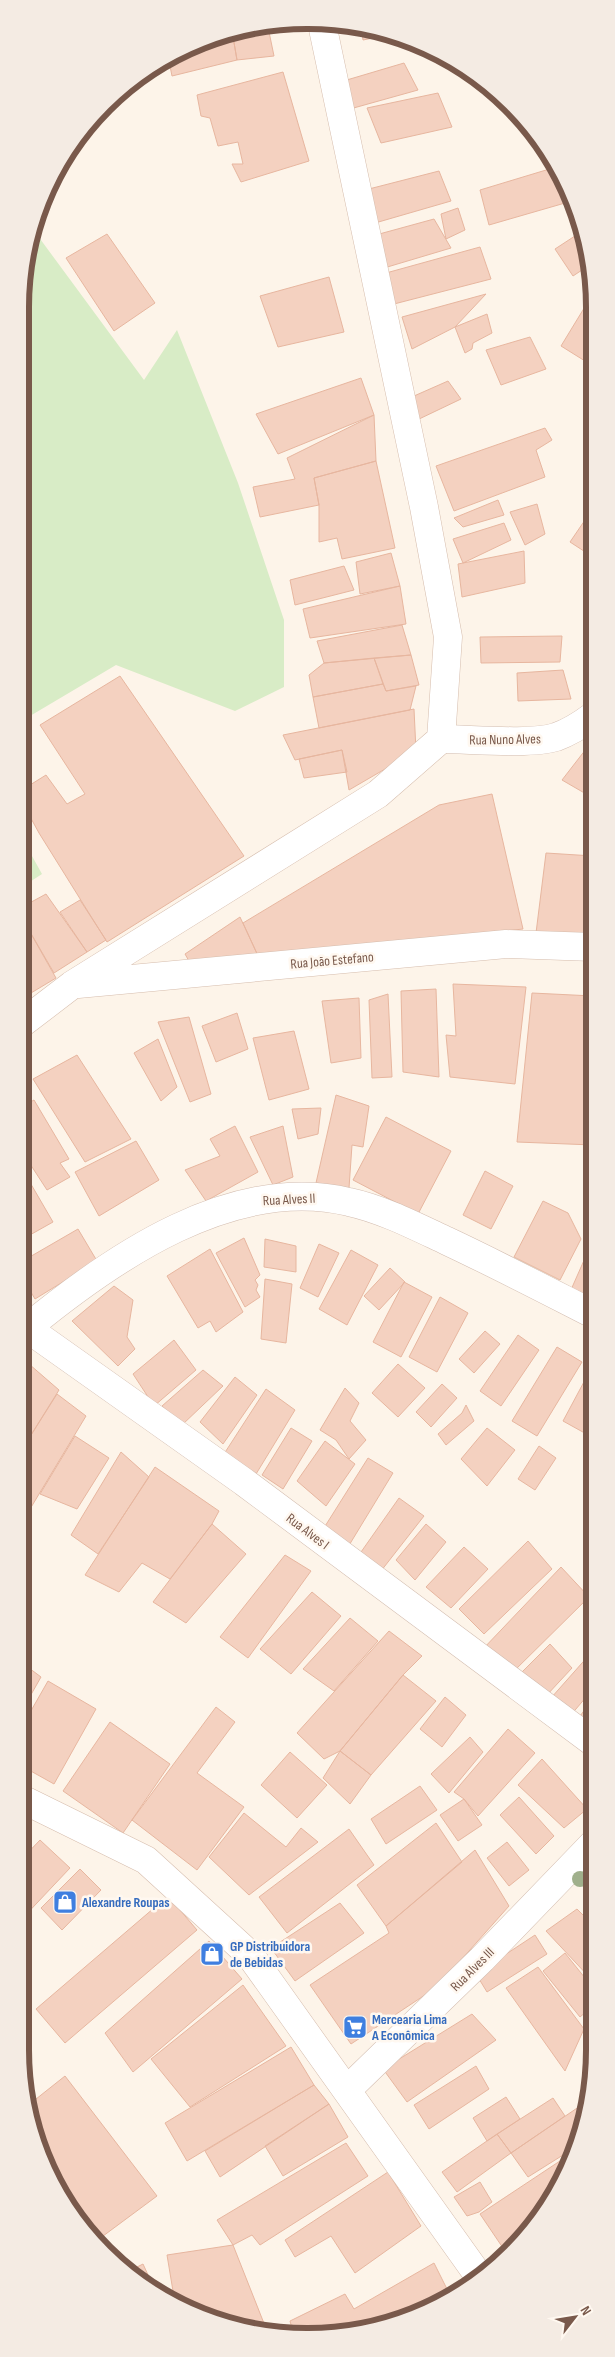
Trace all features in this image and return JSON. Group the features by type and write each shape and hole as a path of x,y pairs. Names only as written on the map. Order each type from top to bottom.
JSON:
{"street":[{"path":"29,1019 72,985 378,794 441,739 448,637 420,488 323,29"},
{"name":"Rua Nuno Alves","path":"441,739 526,740 554,738 578,728 586,721"},
{"name":"Rua João Estefano","path":"72,985 506,944 586,947"},
{"name":"Rua Alves II","path":"29,1322 104,1269 144,1245 190,1223 235,1205 273,1198 310,1196 350,1202 417,1227 512,1272 586,1311"},
{"name":"Rua Alves I","path":"29,1330 244,1482 586,1738"},
{"path":"29,1802 146,1860 250,1955 476,2271"},
{"name":"Rua Alves III","path":"347,2090 482,1959 586,1850"}],"green space":[{"path":"38,236 144,380 177,330 238,483 284,620 284,687 235,711 116,665 30,716 29,739 29,289"},
{"path":"29,851 42,874 29,882"}],"building":[{"path":"269,31 274,56 237,60 233,39"},
{"path":"362,34 377,37 363,40"},
{"path":"233,39 237,60 172,76 170,65 184,57"},
{"path":"404,63 418,90 350,109 340,82"},
{"path":"283,72 309,161 241,182 232,164 243,164 238,142 218,146 210,118 201,116 197,95"},
{"path":"438,93 452,127 381,143 367,108"},
{"path":"550,169 566,203 489,225 480,190"},
{"path":"439,171 451,201 375,223 365,190"},
{"path":"458,208 465,230 446,239 441,214"},
{"path":"434,219 451,248 384,268 372,236"},
{"path":"107,234 155,303 114,331 66,258"},
{"path":"577,235 584,269 573,276 555,249"},
{"path":"480,247 491,279 394,304 386,273"},
{"path":"329,277 344,332 278,347 260,296"},
{"path":"486,294 455,327 412,349 402,317"},
{"path":"586,305 586,362 561,346"},
{"path":"487,314 492,333 473,343 472,349 465,353 455,327"},
{"path":"530,337 546,369 501,385 486,350"},
{"path":"361,378 374,415 278,454 256,414"},
{"path":"448,381 461,399 417,420 414,396"},
{"path":"374,415 376,461 314,478 319,505 260,517 253,487 295,479 287,458"},
{"path":"545,428 552,440 536,450 545,477 454,511 436,466"},
{"path":"376,461 395,548 342,559 337,538 319,542 319,505 314,478"},
{"path":"498,500 504,515 463,527 454,518"},
{"path":"537,504 545,534 525,545 510,512"},
{"path":"585,520 586,552 570,542"},
{"path":"504,523 511,540 463,563 453,539"},
{"path":"524,551 525,583 462,597 458,564"},
{"path":"391,553 400,586 360,594 356,562"},
{"path":"344,566 354,590 295,605 290,580"},
{"path":"400,586 406,624 310,638 303,609"},
{"path":"402,625 411,655 324,663 317,641"},
{"path":"562,636 560,662 481,663 480,637"},
{"path":"411,655 419,685 386,691 374,658"},
{"path":"374,658 383,684 313,697 309,675 324,663"},
{"path":"563,670 571,699 518,701 517,673"},
{"path":"120,676 244,856 107,942 29,815 29,786 46,775 67,804 85,794 40,725"},
{"path":"383,684 386,691 416,686 410,710 319,728 313,697"},
{"path":"414,709 416,751 349,790 342,750 295,760 283,735"},
{"path":"586,749 586,794 562,780"},
{"path":"342,750 347,772 304,778 299,759"},
{"path":"492,794 523,929 259,958 243,923 439,805"},
{"path":"546,853 586,856 586,936 536,933"},
{"path":"46,894 87,952 54,973 29,930 29,903"},
{"path":"80,900 106,940 87,952 60,912"},
{"path":"240,917 259,958 189,961 185,954"},
{"path":"29,930 56,978 29,994"},
{"path":"453,984 526,987 515,1084 450,1077 446,1035 456,1036"},
{"path":"436,989 439,1077 403,1072 401,991"},
{"path":"532,993 586,996 586,1145 517,1142"},
{"path":"388,994 392,1077 372,1078 369,1000"},
{"path":"359,998 361,1058 331,1063 322,1001"},
{"path":"237,1013 248,1049 216,1062 202,1026"},
{"path":"189,1017 211,1094 190,1102 158,1022"},
{"path":"294,1031 309,1089 269,1100 253,1038"},
{"path":"158,1039 177,1087 161,1101 134,1053"},
{"path":"77,1055 131,1139 85,1162 33,1079"},
{"path":"336,1095 369,1106 363,1147 352,1145 349,1188 316,1183"},
{"path":"34,1100 69,1159 60,1163 70,1177 47,1190 29,1162 29,1103"},
{"path":"321,1108 318,1134 298,1139 292,1109"},
{"path":"386,1117 451,1151 418,1214 353,1180"},
{"path":"235,1126 258,1172 206,1201 185,1170 220,1156 210,1139"},
{"path":"283,1126 293,1177 273,1185 250,1137"},
{"path":"136,1141 159,1180 99,1216 75,1172"},
{"path":"485,1171 513,1186 491,1229 463,1215"},
{"path":"29,1181 53,1222 29,1236"},
{"path":"543,1201 568,1213 581,1239 560,1280 514,1257"},
{"path":"78,1229 97,1261 35,1299 29,1289 29,1257"},
{"path":"244,1238 260,1275 255,1280 258,1285 256,1290 260,1297 245,1307 216,1253"},
{"path":"265,1239 296,1246 296,1272 264,1267"},
{"path":"319,1244 339,1253 318,1297 300,1288"},
{"path":"210,1249 243,1312 216,1332 210,1321 198,1328 167,1276"},
{"path":"351,1250 378,1265 347,1325 319,1309"},
{"path":"586,1256 586,1299 570,1292"},
{"path":"390,1268 405,1282 379,1310 364,1296"},
{"path":"265,1279 292,1284 286,1343 261,1339"},
{"path":"404,1282 432,1297 401,1357 373,1342"},
{"path":"114,1286 133,1300 127,1337 135,1349 118,1366 72,1321"},
{"path":"440,1297 468,1313 437,1372 409,1357"},
{"path":"485,1331 500,1344 474,1373 459,1359"},
{"path":"518,1335 539,1350 501,1406 480,1391"},
{"path":"174,1340 196,1370 154,1406 133,1374"},
{"path":"557,1347 582,1362 537,1436 512,1421"},
{"path":"29,1364 59,1390 29,1438"},
{"path":"398,1364 425,1388 398,1417 372,1393"},
{"path":"203,1370 223,1386 182,1425 162,1406"},
{"path":"235,1377 257,1395 223,1444 200,1422"},
{"path":"586,1378 586,1434 563,1421"},
{"path":"442,1384 457,1398 431,1427 416,1412"},
{"path":"345,1388 359,1403 350,1421 366,1440 349,1459 336,1440 320,1430"},
{"path":"266,1389 295,1410 253,1479 222,1457"},
{"path":"57,1394 86,1416 29,1511 29,1438"},
{"path":"466,1405 474,1421 446,1445 438,1434 462,1413"},
{"path":"291,1428 312,1441 283,1489 262,1475"},
{"path":"487,1428 515,1450 487,1486 461,1459"},
{"path":"75,1436 109,1458 77,1509 40,1494"},
{"path":"325,1441 355,1464 326,1506 297,1481"},
{"path":"539,1446 556,1458 535,1490 518,1479"},
{"path":"121,1452 149,1477 98,1554 71,1535"},
{"path":"368,1458 393,1473 348,1547 322,1531"},
{"path":"155,1467 219,1511 212,1524 170,1579 142,1563 119,1592 85,1575"},
{"path":"399,1498 424,1516 381,1571 361,1552"},
{"path":"212,1524 246,1554 186,1623 153,1602"},
{"path":"426,1524 446,1542 415,1580 396,1560"},
{"path":"528,1541 552,1569 484,1634 459,1609"},
{"path":"464,1547 488,1569 451,1608 426,1587"},
{"path":"285,1555 311,1571 248,1658 220,1637"},
{"path":"561,1567 586,1594 586,1600 511,1674 482,1650"},
{"path":"312,1592 341,1616 291,1674 260,1649"},
{"path":"350,1618 378,1641 334,1691 303,1669"},
{"path":"389,1631 422,1656 403,1675 340,1751 324,1759 297,1733"},
{"path":"550,1644 572,1668 546,1696 520,1674"},
{"path":"586,1659 586,1697 570,1716 551,1698"},
{"path":"29,1668 41,1677 29,1698"},
{"path":"403,1675 436,1701 371,1775 340,1751"},
{"path":"48,1681 96,1709 54,1784 29,1770 29,1714"},
{"path":"445,1697 466,1715 442,1747 420,1729"},
{"path":"216,1707 235,1722 197,1773 244,1807 197,1870 132,1820"},
{"path":"586,1708 586,1725 578,1719"},
{"path":"110,1722 170,1764 123,1833 63,1791"},
{"path":"508,1729 535,1753 478,1816 464,1799 454,1792"},
{"path":"470,1737 483,1752 449,1793 431,1774"},
{"path":"340,1751 371,1775 350,1804 323,1778"},
{"path":"290,1752 327,1785 297,1818 261,1785"},
{"path":"542,1759 586,1810 564,1828 518,1785"},
{"path":"420,1786 437,1810 386,1844 371,1819"},
{"path":"519,1797 554,1836 536,1854 500,1815"},
{"path":"464,1799 482,1825 458,1841 440,1815"},
{"path":"244,1813 286,1847 301,1828 318,1842 249,1895 209,1857"},
{"path":"436,1823 462,1862 386,1926 357,1885"},
{"path":"349,1829 374,1865 287,1933 259,1897"},
{"path":"40,1840 70,1868 29,1911 29,1852"},
{"path":"507,1842 529,1870 509,1886 487,1858"},
{"path":"475,1850 509,1906 437,1987 351,2044 310,1985 389,1933 386,1926"},
{"path":"80,1869 101,1890 62,1930 41,1908"},
{"path":"168,1896 197,1930 65,2043 36,2009"},
{"path":"340,1903 364,1933 295,1981 271,1948"},
{"path":"577,1909 586,1918 586,1974 546,1931"},
{"path":"535,1935 547,1954 487,1992 476,1974"},
{"path":"209,1941 242,1979 133,2072 105,2033"},
{"path":"565,1953 586,1979 586,2012 580,2017 543,1971"},
{"path":"538,1967 584,2029 565,2071 506,1988"},
{"path":"243,1985 286,2046 190,2107 151,2059"},
{"path":"472,2014 496,2040 407,2102 383,2069"},
{"path":"291,2047 314,2085 187,2161 165,2123"},
{"path":"476,2066 489,2089 429,2129 414,2105"},
{"path":"65,2076 157,2196 102,2237 86,2219 57,2173 38,2122 34,2101"},
{"path":"314,2085 329,2104 220,2177 205,2151"},
{"path":"506,2097 520,2119 487,2141 473,2118"},
{"path":"553,2098 565,2116 511,2153 497,2134"},
{"path":"329,2104 348,2137 283,2176 265,2146"},
{"path":"581,2106 566,2153 528,2177 511,2153"},
{"path":"497,2134 511,2153 457,2192 442,2172"},
{"path":"346,2143 368,2176 260,2245 252,2235 233,2245 217,2220"},
{"path":"564,2158 549,2189 529,2219 503,2248 480,2214"},
{"path":"388,2172 421,2226 355,2273 331,2236 295,2257 285,2240"},
{"path":"480,2182 492,2202 479,2212 467,2216 454,2197"},
{"path":"233,2245 265,2325 235,2319 201,2307 174,2294 167,2255"},
{"path":"434,2263 448,2290 414,2307 362,2323 326,2328 292,2328 290,2321 345,2294 354,2309"},
{"path":"143,2264 150,2279 138,2271 135,2268"}],"place":[{"name":"Alexandre Roupas","path":"65,1902"},
{"name":"GP Distribuidora de Bebidas","path":"212,1954"},
{"name":"Mercearia Lima A Econômica","path":"355,2027"}]}
